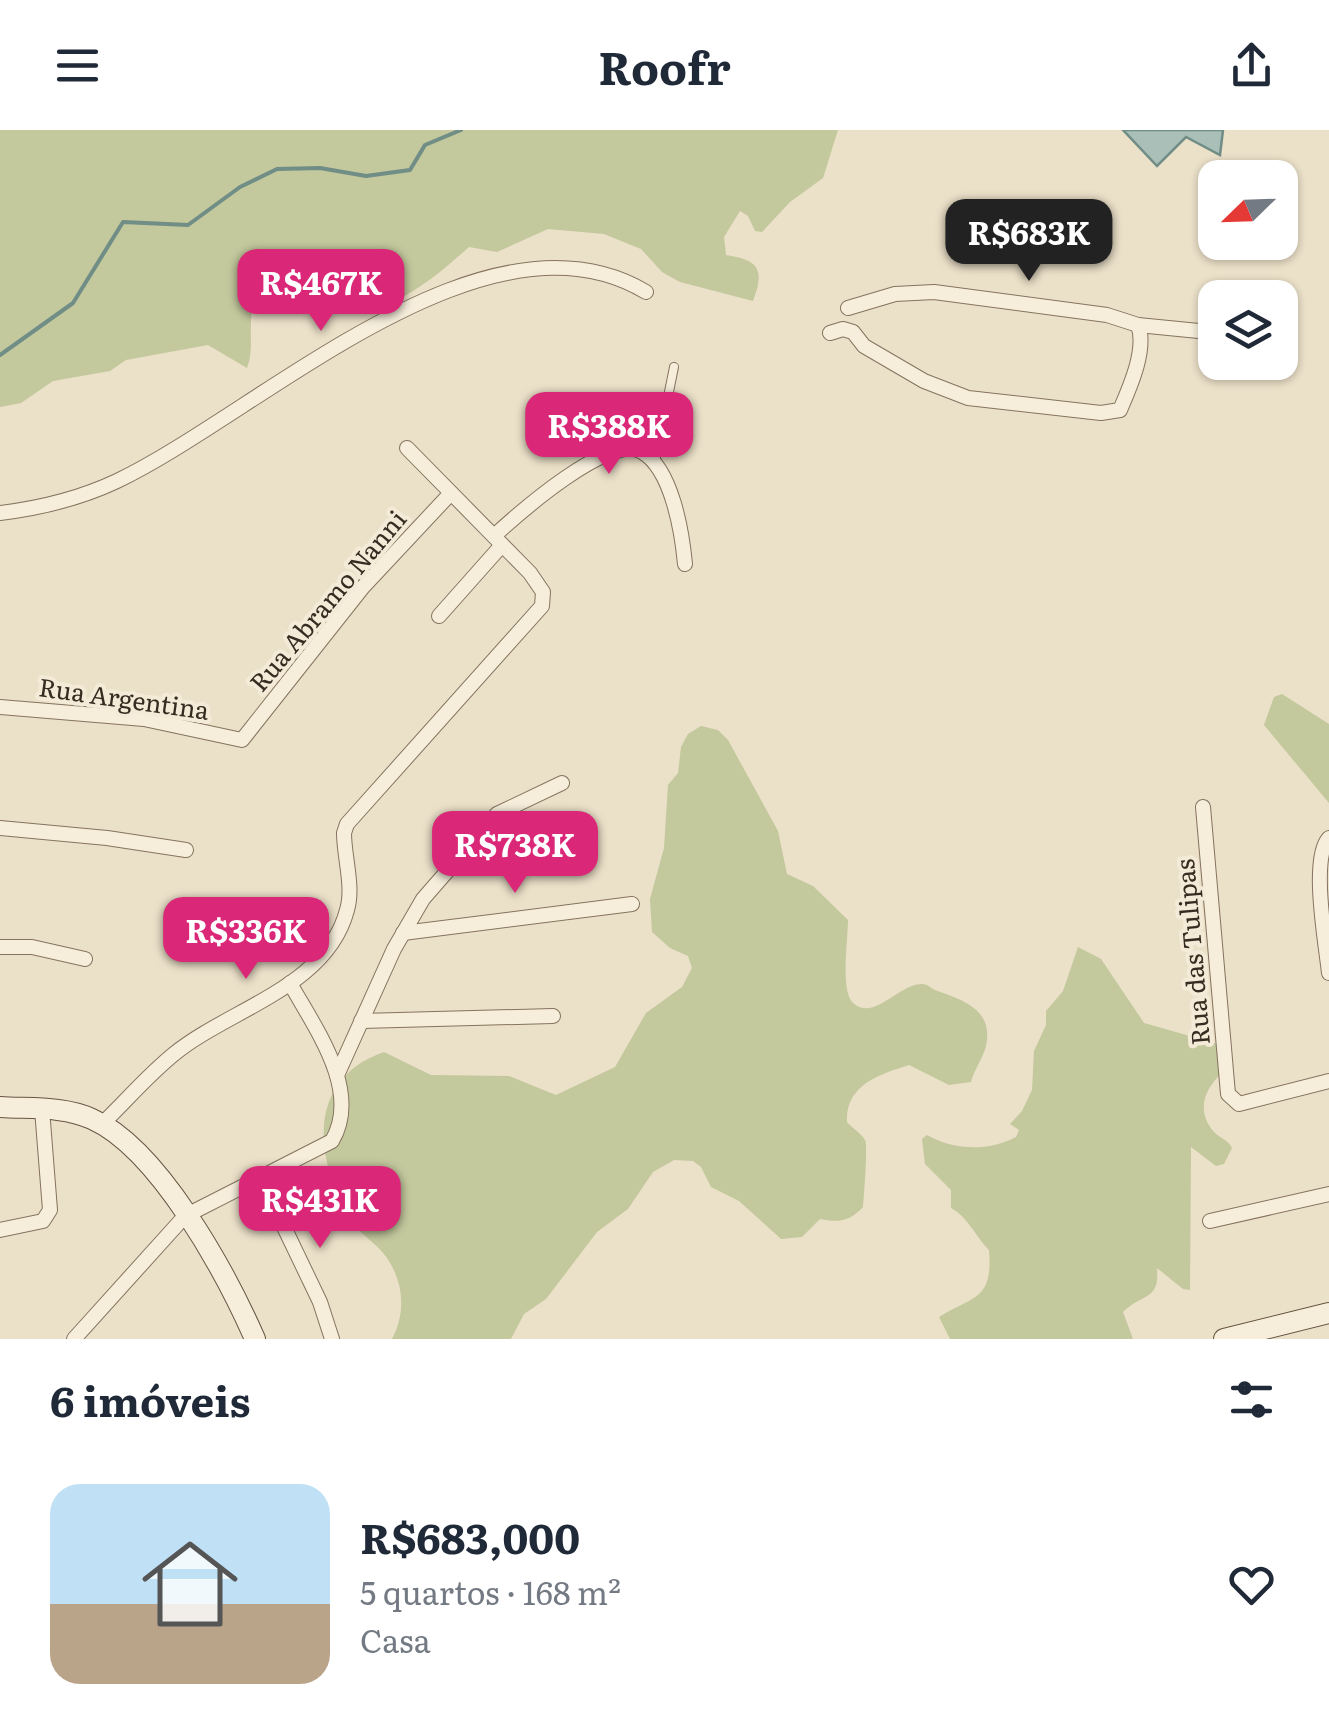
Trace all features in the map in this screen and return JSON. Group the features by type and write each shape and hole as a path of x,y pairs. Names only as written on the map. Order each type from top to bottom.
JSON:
{"main road":[{"path":"0,1107 76,1114 102,1124 139,1155 220,1268 255,1339"},
{"path":"1224,1339 1329,1313"}],"street":[{"path":"0,512 44,507 120,480 410,306 464,282 516,270 573,267 619,276 646,292"},
{"path":"848,308 895,294 934,292 1107,315 1138,326 1198,331"},
{"path":"830,333 844,329 853,332 864,346 924,381 968,398 1101,413 1120,410 1143,339 1138,326"},
{"path":"102,1124 182,1048 290,984 329,947 348,908 344,851 347,824 542,606 539,584 407,448"},
{"path":"439,616 516,515 610,452 640,450 654,462 681,523 686,564"},
{"name":"Rua Abramo Nanni","path":"242,740 354,598 451,493"},
{"name":"Rua Argentina","path":"0,707 144,719 242,740"},
{"path":"338,1073 403,932 423,899 497,814 562,783"},
{"name":"Rua das Tulipas","path":"1203,807 1228,1094 1239,1104 1329,1080"},
{"path":"0,828 186,850"},
{"path":"1327,839 1320,879 1329,974"},
{"path":"403,932 632,904"},
{"path":"0,948 32,947 85,959"},
{"path":"74,1339 185,1216 261,1180 332,1140 337,1132 338,1073 290,984"},
{"path":"361,1021 553,1016"},
{"path":"0,1230 42,1221 50,1210 42,1110"},
{"path":"261,1180 320,1302 332,1339"},
{"path":"1210,1221 1329,1194"}],"lane":[{"path":"654,462 674,367"}],"green space":[{"path":"0,130 838,130 823,178 790,202 762,232 755,231 748,216 740,211 724,237 726,255 746,260 756,268 758,281 753,301 680,282 662,272 641,249 604,234 548,229 497,252 469,247 426,282 394,301 376,307 340,308 297,251 272,273 255,299 247,368 208,345 126,360 110,371 53,381 21,403 0,407"},
{"path":"1282,694 1329,724 1329,803 1264,725 1274,697"},
{"path":"701,726 718,730 728,740 778,831 787,874 813,886 848,920 846,976 853,1003 869,1008 924,984 965,1002 980,1014 987,1033 986,1046 971,1082 949,1085 909,1065 876,1077 858,1090 848,1109 847,1122 865,1140 863,1207 849,1218 820,1219 802,1237 781,1239 739,1201 711,1187 701,1167 693,1161 674,1160 653,1172 628,1209 597,1232 546,1299 524,1314 511,1339 392,1339 400,1319 400,1288 387,1258 354,1225 338,1195 324,1146 329,1101 341,1081 359,1064 384,1052 431,1075 509,1076 556,1095 615,1067 646,1013 682,987 692,968 688,956 670,948 652,932 650,899 664,848 668,785 678,773 681,747 688,734"},
{"path":"1078,947 1101,959 1144,1023 1218,1044 1228,1068 1214,1081 1204,1105 1208,1123 1232,1148 1224,1164 1216,1166 1191,1147 1190,1290 1183,1289 1157,1268 1153,1291 1123,1312 1133,1339 950,1339 939,1317 979,1294 988,1278 989,1250 967,1221 951,1208 951,1190 925,1164 922,1139 927,1135 948,1144 971,1147 994,1145 1016,1137 1019,1130 1010,1124 1022,1111 1032,1090 1034,1051 1046,1025 1046,1011 1063,991"}],"water":[{"path":"1123,130 1223,130 1220,155 1186,137 1157,166"}],"waterway":[{"path":"0,355 73,303 123,222 188,225 240,187 277,169 320,168 366,176 410,170 425,145 461,130"}]}
